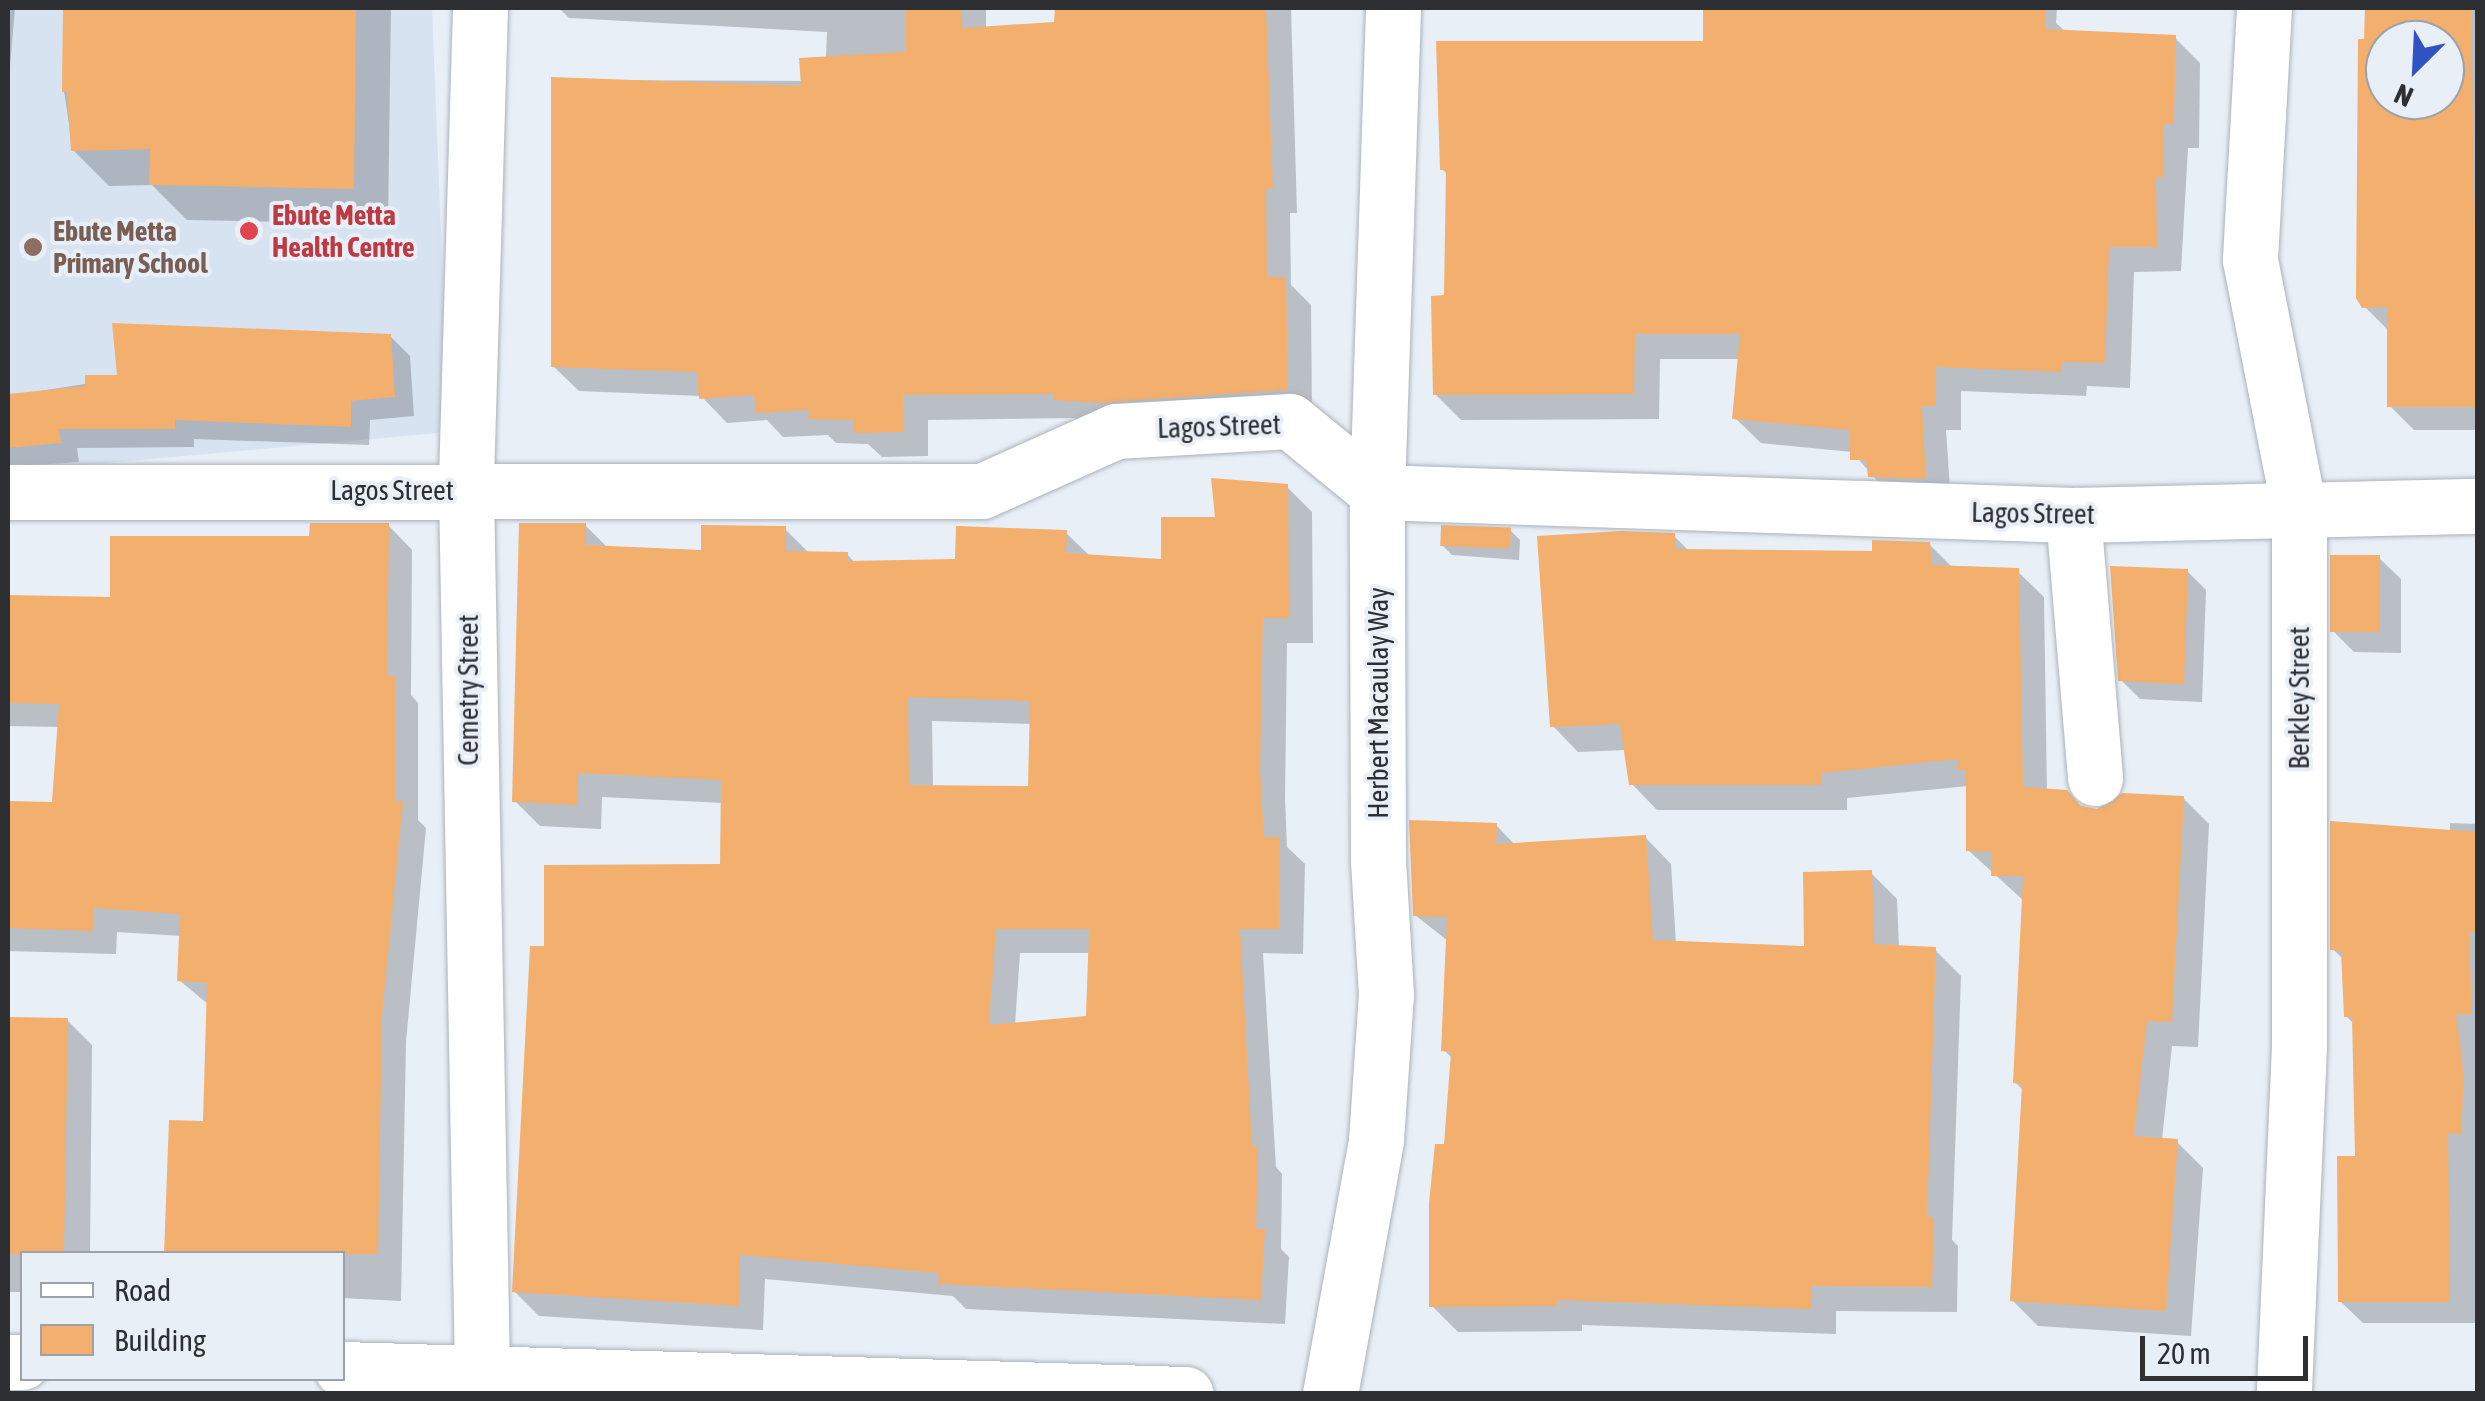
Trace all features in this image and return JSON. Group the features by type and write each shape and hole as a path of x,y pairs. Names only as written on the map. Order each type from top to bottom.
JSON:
{"main road":[{"name":"Cemetry Street","path":"480,8 466,490 482,1372"},
{"name":"Herbert Macaulay Way","path":"1330,1394 1376,1140 1386,996 1378,861 1377,492 1394,8"},
{"name":"Berkley Street","path":"2264,8 2250,260 2299,508 2299,1046 2284,1394"},
{"name":"Lagos Street","path":"8,492 982,491 1116,431 1290,420 1377,492 2073,514 2478,506"},
{"path":"2073,514 2095,778"},
{"path":"345,1369 1186,1394"}],"shaded area":[{"name":"Ebute Metta Health Centre","path":"8,8 432,8 449,432 75,466 8,464"}],"building":[{"path":"63,8 356,8 354,189 149,185 150,149 71,151 67,92 62,92"},
{"path":"906,8 962,8 962,28 1054,22 1055,8 1266,8 1273,189 1266,189 1267,277 1286,277 1288,390 1102,403 1053,400 1054,394 903,395 904,432 854,433 854,420 808,419 809,410 756,413 754,395 699,399 697,372 551,367 551,77 801,86 799,58 906,52"},
{"path":"1703,8 2046,8 2045,29 2176,35 2174,124 2163,124 2164,177 2156,177 2157,247 2109,247 2105,363 2062,362 2062,372 1936,367 1936,406 1922,406 1926,479 1868,477 1866,460 1850,460 1849,430 1732,419 1740,334 1635,334 1634,394 1433,395 1431,296 1444,295 1446,170 1440,170 1436,41 1703,41"},
{"path":"2365,8 2471,8 2478,407 2387,407 2387,307 2362,308 2356,298 2358,39 2364,39"},
{"path":"112,323 391,334 395,397 351,401 351,427 175,420 175,429 59,429 61,443 8,448 8,394 85,386 85,375 117,375"},
{"path":"1211,478 1288,484 1289,618 1263,618 1260,770 1264,837 1280,837 1279,929 1240,929 1252,1146 1258,1146 1256,1229 1265,1229 1261,1300 938,1284 939,1273 740,1255 739,1306 512,1292 530,946 544,946 544,865 720,864 721,780 578,773 577,805 512,802 519,523 586,523 586,545 701,550 701,525 786,526 786,551 848,552 848,561 955,559 956,526 1067,530 1066,553 1161,559 1161,517 1215,517","holes":["908,697 1030,701 1028,786 909,785","996,929 1089,929 1086,1016 989,1025"]},
{"path":"310,523 389,523 387,676 395,676 395,801 403,801 382,1016 378,1254 164,1251 169,1120 203,1121 207,983 177,981 180,914 94,908 93,931 8,928 8,801 52,802 59,704 8,703 8,595 110,597 110,536 309,536"},
{"path":"1441,525 1511,527 1510,548 1440,546"},
{"path":"1622,531 1675,533 1676,549 1872,551 1872,540 1930,542 1932,565 2019,568 2023,787 2067,790 2081,806 2097,809 2122,793 2184,796 2172,1022 2147,1021 2134,1136 2178,1139 2166,1311 2010,1301 2022,1084 2013,1083 2023,876 1991,876 1992,852 1966,851 1966,770 1958,770 1958,759 1822,773 1822,785 1629,785 1620,724 1550,727 1537,536"},
{"path":"2330,555 2380,555 2380,632 2330,632"},
{"path":"2110,566 2188,569 2184,684 2118,681"},
{"path":"1409,820 1497,823 1496,844 1646,835 1653,940 1804,946 1803,872 1872,870 1874,944 1936,947 1927,1217 1934,1217 1932,1287 1812,1286 1811,1309 1557,1300 1557,1306 1429,1307 1429,1203 1435,1144 1444,1144 1451,1052 1441,1051 1447,917 1413,916"},
{"path":"2330,821 2478,832 2478,932 2469,932 2472,1014 2456,1014 2464,1077 2461,1134 2448,1134 2450,1302 2338,1302 2337,1156 2355,1156 2352,1017 2344,1017 2341,951 2330,950"},
{"path":"8,1017 68,1018 64,1251 8,1254"}],"place":[{"name":"Ebute Metta Health Centre","path":"249,231"},
{"name":"Ebute Metta Primary School","path":"33,247"}]}
